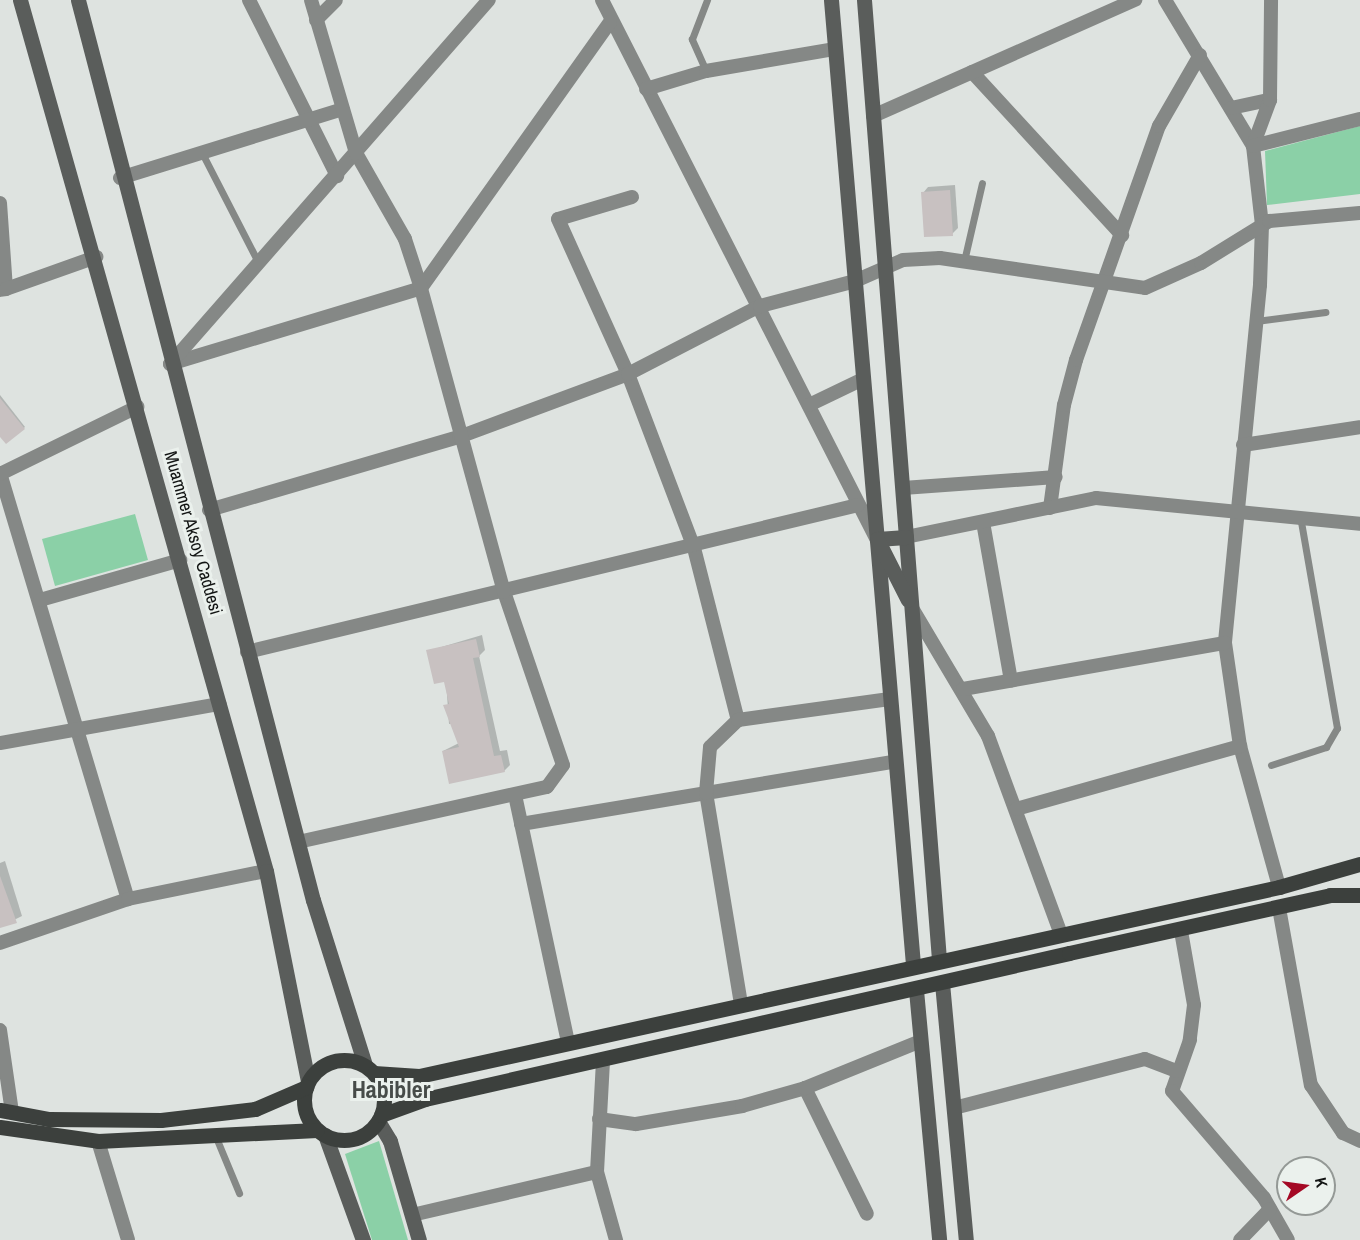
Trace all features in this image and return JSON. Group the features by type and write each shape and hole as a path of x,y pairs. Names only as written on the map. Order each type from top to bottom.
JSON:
{"main road":[{"path":"6,1112 49,1119 161,1120 255,1109 307,1084 330,1062 419,1076 939,959 1279,886 1360,864"},
{"path":"0,1127 98,1141 215,1135 321,1133 353,1139 380,1118 425,1099 603,1061 916,990 942,982 1180,931 1330,895 1360,895"},
{"path":"369,1069 384,1093 380,1118"},
{"path":"307,1084 305,1110 321,1133"}],"street":[{"name":"Muammer Aksoy Caddesi","path":"20,0 96,258 266,871 307,1084"},
{"name":"Muammer Aksoy Caddesi","path":"78,0 120,178 298,842 369,1069"},
{"path":"249,0 337,176"},
{"path":"298,842 547,787 563,765 504,592 459,437 421,288 405,239 356,153 311,0"},
{"path":"316,20 336,0"},
{"path":"170,364 489,0"},
{"path":"602,0 610,22 760,306 858,505 912,608 963,689 1016,809 1061,934"},
{"path":"831,0 913,965"},
{"path":"864,0 939,959"},
{"path":"873,116 1135,0"},
{"path":"1165,0 1253,146 1262,225 1256,321 1235,510 1225,643 1240,746 1279,886"},
{"path":"1253,146 1270,100 1272,0"},
{"path":"170,364 421,288 610,22"},
{"path":"646,89 706,70 835,49"},
{"path":"1050,508 1064,405 1160,126 1200,55"},
{"path":"972,72 1122,235"},
{"path":"1231,108 1270,100"},
{"path":"120,178 343,109"},
{"path":"1253,146 1360,119"},
{"path":"632,197 558,219 628,374 694,548 738,720"},
{"path":"0,203 3,290 96,258"},
{"path":"209,510 459,437 628,374 760,306 855,280 918,258 964,261 1105,284 1144,288 1201,263 1262,225 1360,213"},
{"path":"809,405 863,379"},
{"path":"128,900 80,729 0,474 137,406"},
{"path":"1243,445 1360,427"},
{"path":"903,488 1056,477"},
{"path":"877,539 906,537 1096,498 1360,524"},
{"path":"247,651 694,548 858,505"},
{"path":"983,522 1011,681"},
{"path":"40,600 180,560"},
{"path":"963,689 1225,643"},
{"path":"741,1004 706,793 710,747 738,720 890,699"},
{"path":"0,743 220,704"},
{"path":"1016,809 1240,746"},
{"path":"521,824 896,761"},
{"path":"515,795 567,1043"},
{"path":"0,943 128,900 266,871"},
{"path":"1279,908 1311,1085 1343,1133 1360,1141"},
{"path":"1180,931 1194,1005 1190,1040 1176,1071 1174,1094 1270,1209 1288,1240"},
{"path":"942,982 966,1240"},
{"path":"916,990 939,1240"},
{"path":"0,1030 6,1112"},
{"path":"599,1119 636,1124 742,1106 805,1089 921,1041"},
{"path":"954,1108 1145,1059 1176,1071"},
{"path":"603,1061 597,1172 616,1240"},
{"path":"805,1089 867,1214"},
{"path":"380,1118 419,1240"},
{"path":"321,1133 363,1240"},
{"path":"98,1141 128,1240"},
{"path":"412,1215 597,1172"},
{"path":"1240,1240 1270,1209"}],"lane":[{"path":"706,70 692,43 707,0"},
{"path":"202,153 258,261"},
{"path":"964,261 982,183"},
{"path":"1256,321 1325,312"},
{"path":"1271,765 1326,747 1337,728 1300,517"},
{"path":"215,1135 239,1193"}],"green space":[{"path":"1360,126 1360,194 1267,205 1265,151"},
{"path":"135,514 148,560 55,586 42,539"},
{"path":"379,1141 408,1240 372,1240 345,1154"}],"building":[{"path":"950,190 953,236 924,237 921,192"},
{"path":"0,398 25,429 6,444 0,437"},
{"path":"476,639 480,657 473,658 494,756 501,755 505,772 449,784 442,751 459,747 443,705 449,704 444,682 434,684 426,650"},
{"path":"0,876 17,923 0,928"}],"district":[{"name":"Habibler","path":"391,1090"}]}
